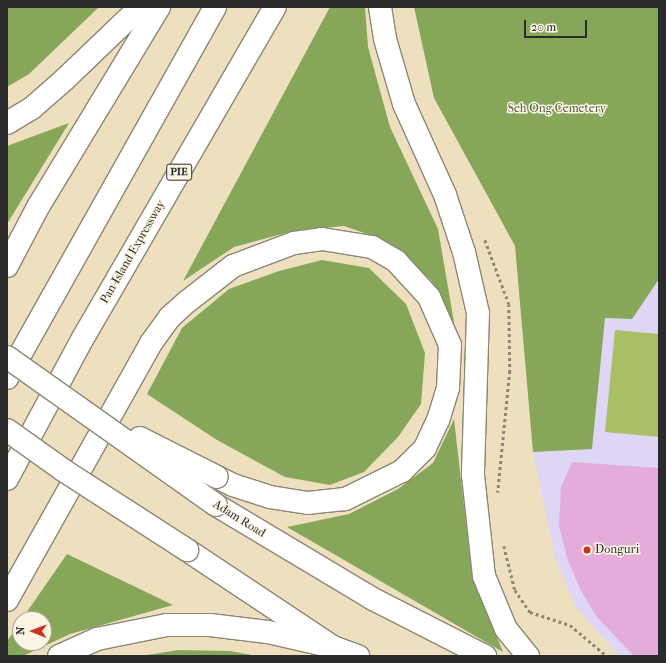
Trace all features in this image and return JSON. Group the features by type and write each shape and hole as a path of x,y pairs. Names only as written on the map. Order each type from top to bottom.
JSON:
{"highway":[{"path":"7,123 32,108 64,80 140,7"},
{"path":"7,266 38,208 159,7"},
{"path":"7,378 215,7"},
{"name":"Pan-Island Expressway","path":"7,479 83,338 275,7"},
{"path":"380,7 385,39 404,104 445,195 464,252 478,313 473,475 484,576 506,628 528,656"},
{"path":"7,600 147,350 170,317 233,266 294,242 322,239 372,247 396,261 429,297 450,346 448,388 438,420 425,448 402,471 345,499 308,503 270,497 232,485 139,438 89,417"},
{"name":"Adam Road","path":"7,357 89,417 216,505 373,600 485,656"},
{"path":"7,430 63,470 334,647"},
{"path":"7,443 63,470"},
{"path":"59,656 97,639 167,625 210,626 268,632 334,647 358,656"}],"path":[{"path":"570,625 606,656"}],"shaded area":[{"path":"659,279 659,656 619,656 576,607 555,558 533,452 592,448 605,318 632,319"}],"green space":[{"path":"7,7 99,7 29,74 7,87"},
{"path":"330,7 365,7 368,47 390,127 438,229 455,328 431,280 382,239 344,226 293,231 234,247 183,281"},
{"name":"Seh Ong Cemetery","path":"414,7 659,7 659,279 632,319 605,318 592,449 533,452 515,246 434,98"},
{"path":"69,123 7,224 7,146"},
{"path":"322,260 369,268 406,304 425,353 421,404 398,437 364,472 330,485 285,477 217,440 147,394 182,328 229,289 279,271"},
{"path":"615,330 659,334 659,437 605,432"},
{"path":"454,419 472,576 503,652 287,527 349,514 398,489 433,463"},
{"path":"67,554 173,605 70,634 52,642 52,611 28,611"},
{"path":"12,634 12,651 34,651 23,656 7,656 7,641"},
{"path":"178,650 230,651 257,656 141,656"}],"building":[{"path":"572,462 659,468 659,656 636,656 632,654 596,616 580,589 567,558 559,525 561,487"}],"place":[{"name":"Donguri","path":"587,550"}]}
